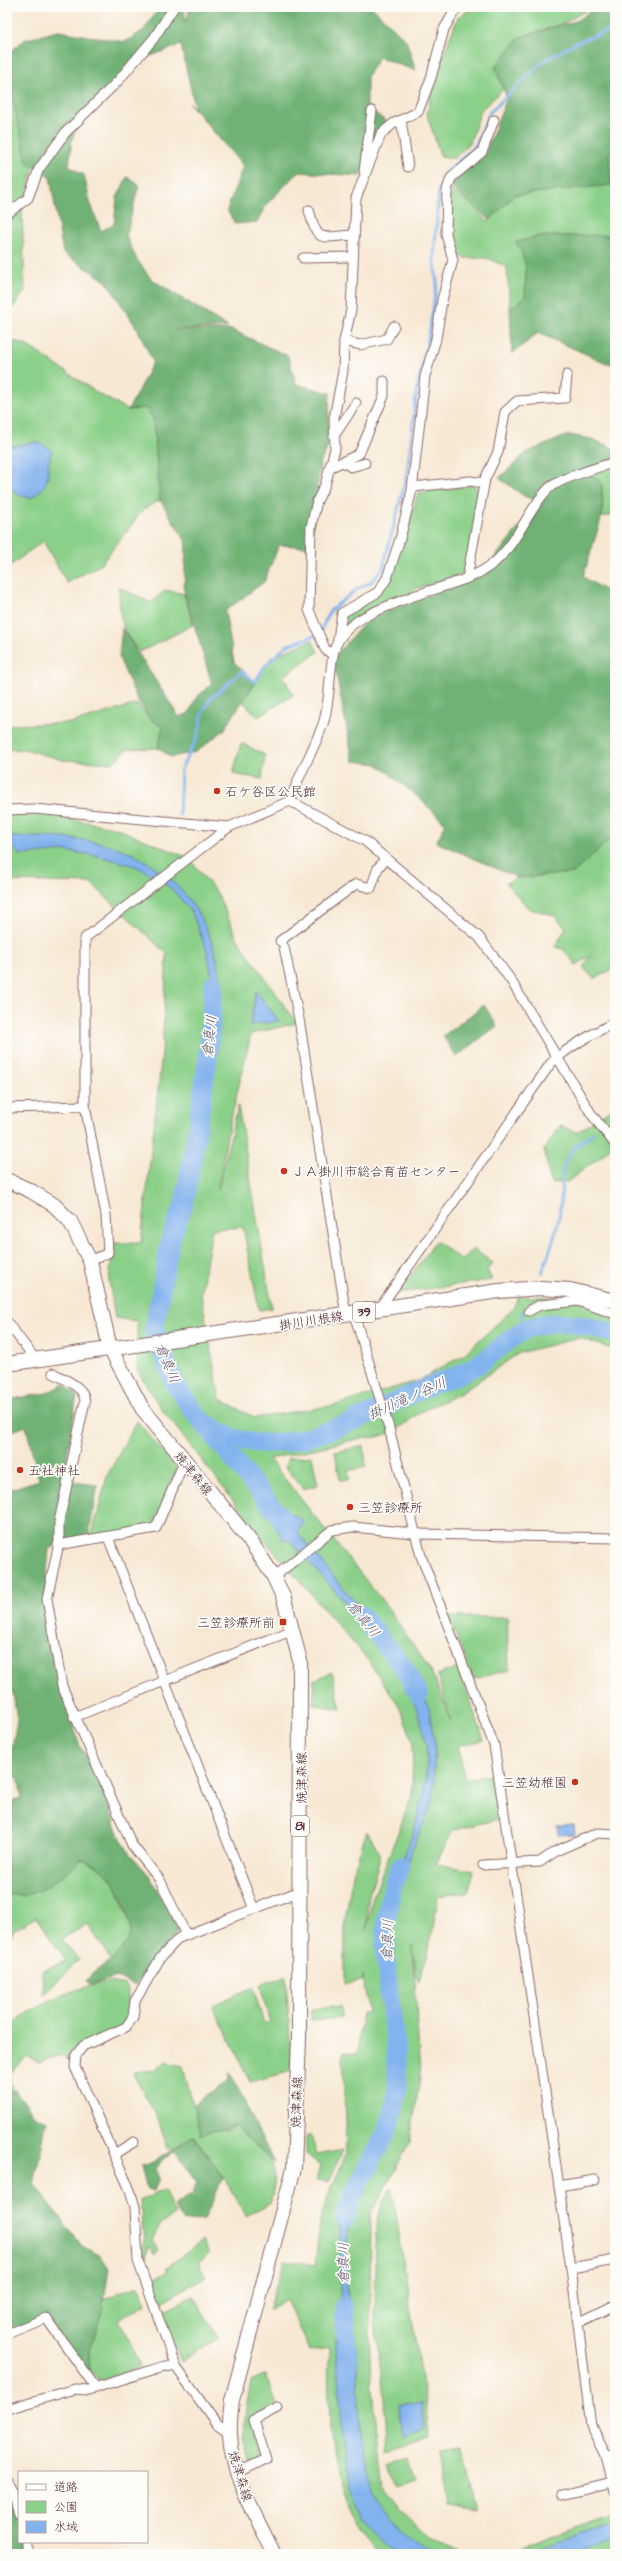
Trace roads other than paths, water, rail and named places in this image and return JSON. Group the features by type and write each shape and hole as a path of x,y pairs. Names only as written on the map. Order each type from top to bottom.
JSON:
{"main road":[{"name":"焼津森線","path":"7,1180 31,1191 54,1205 70,1221 90,1261 110,1348 142,1408 184,1462 251,1542 274,1577 284,1599 300,1661 299,2039 294,2168 232,2400 230,2433 237,2473 250,2506 274,2554"},
{"name":"掛川川根線","path":"7,1364 110,1348 202,1337 499,1291 541,1288 570,1290 615,1301"}],"street":[{"path":"7,214 28,198 39,169 65,133 118,81 154,38 174,7"},
{"path":"333,654 325,649 309,610 311,527 317,501 325,485 335,449 334,418 343,371 344,341 351,310 352,235 356,198 381,134 394,123 418,112 431,78 444,28 457,7"},
{"path":"363,179 372,111"},
{"path":"401,120 408,167"},
{"path":"90,1261 108,1253 106,1215 85,1106 83,944 85,938 138,899 229,827 290,801 327,708 333,654 337,643 342,613 378,592 387,578 400,539 412,487 425,376 436,339 442,300 453,260 446,234 447,190 451,178 482,152 494,120"},
{"path":"309,210 315,232 322,237 352,235"},
{"path":"303,258 352,257"},
{"path":"344,341 360,345 387,338 394,326"},
{"path":"467,578 484,483 498,452 505,412 517,401 565,398 567,375"},
{"path":"329,468 359,454 384,396 384,381"},
{"path":"334,436 356,403"},
{"path":"343,462 351,467 365,463"},
{"path":"337,643 347,629 367,615 404,599 467,578 494,563 504,553 530,511 549,488 615,462"},
{"path":"412,487 470,481 484,483"},
{"path":"290,801 365,841 452,916 480,937 510,979 592,1115 615,1144"},
{"path":"7,810 34,809 229,827"},
{"path":"386,858 378,868 371,888 356,884 282,944 302,1034 350,1314 379,1394 389,1428 421,1556 494,1745 571,2268 591,2426 605,2453 615,2492"},
{"path":"379,1309 551,1063 566,1049 595,1031 615,1022"},
{"path":"7,1108 85,1106"},
{"path":"529,1312 540,1305 578,1301 615,1314"},
{"path":"7,1322 36,1360"},
{"path":"53,1373 80,1389 84,1395 85,1401 59,1522 58,1545 47,1599 62,1686 74,1717 132,1845 160,1880 186,1935"},
{"path":"58,1545 156,1528 184,1462"},
{"path":"274,1577 332,1530 353,1527 415,1534 615,1538"},
{"path":"108,1537 254,1909"},
{"path":"74,1717 293,1630"},
{"path":"483,1865 540,1862 556,1851 597,1833 615,1834"},
{"path":"230,2433 216,2423 176,2367 138,2262 135,2207 130,2190 75,2067 76,2055 83,2046 126,2027 133,2017 134,2001 162,1957 178,1938 300,1891"},
{"path":"114,2154 134,2142"},
{"path":"559,2186 595,2180"},
{"path":"571,2268 615,2260"},
{"path":"578,2323 615,2305"},
{"path":"7,2334 46,2318 96,2388"},
{"path":"7,2409 75,2389 88,2390 96,2388 165,2366 176,2367"},
{"path":"237,2473 266,2459 254,2420 277,2408"},
{"path":"605,2453 615,2459"},
{"path":"7,2477 18,2512"},
{"path":"563,2494 612,2482"},
{"path":"27,2543 27,2554"}],"water":[{"path":"37,442 52,450 46,482 43,487 31,498 18,495 7,485 7,447"},
{"path":"7,837 77,839 105,844 118,848 147,862 173,882 193,905 208,932 217,962 221,993 218,1024 208,1055 212,976 206,948 192,913 172,889 156,877 135,866 99,856 65,851 20,855 12,847 7,847"},
{"path":"256,991 279,1021 250,1025"},
{"path":"257,1496 302,1520 303,1524 297,1532 382,1635 375,1635 289,1540 284,1541"},
{"path":"410,1670 429,1708 435,1745 433,1801 408,1860 387,1900 419,1811 427,1765 426,1742 420,1719 399,1671 404,1674"},
{"path":"574,1825 575,1834 558,1835 557,1826"},
{"path":"353,2195 348,2229 346,2263 348,2297 353,2331 341,2332 339,2223"},
{"path":"355,2338 361,2434 370,2480 379,2502 396,2528 434,2554 397,2554 362,2520 347,2485 335,2340"},
{"path":"421,2404 424,2430 406,2436 400,2420 399,2405"},
{"path":"615,2522 615,2540 575,2554 521,2554"}],"waterway":[{"path":"179,815 181,769 198,736 202,714 210,699 242,671 255,682 265,666 286,646 319,634 330,611 357,589 371,582 383,568 407,475 417,387 428,341 437,283 434,258 439,190 448,171 476,145 490,112 541,63 575,43 615,28"},
{"name":"倉真川","path":"214,984 208,1058 195,1143 184,1204 171,1237 154,1329 174,1383 195,1413 284,1521"},
{"path":"605,1125 615,1119"},
{"path":"542,1273 558,1224 563,1170 566,1161 571,1152 593,1133"},
{"path":"519,1334 523,1312"},
{"name":"掛川滝ノ谷川","path":"212,1426 235,1438 260,1443 286,1442 313,1436 341,1426 465,1372 514,1336 529,1328 550,1323 561,1323 594,1328 615,1334"},
{"name":"倉真川","path":"361,1615 404,1668 419,1695"},
{"name":"倉真川","path":"345,2219 358,2186 389,2125 397,2091 397,2061 385,1951 386,1924 391,1896 400,1866"},
{"name":"倉真川","path":"344,2307 348,2364"}],"place":[{"name":"石ケ谷区公民館","path":"217,791"},
{"name":"ＪＡ掛川市総合育苗センター","path":"284,1171"},
{"name":"五社神社","path":"20,1470"},
{"name":"三笠診療所","path":"350,1507"},
{"name":"三笠診療所前","path":"283,1622"},
{"name":"三笠幼稚園","path":"575,1782"}]}
